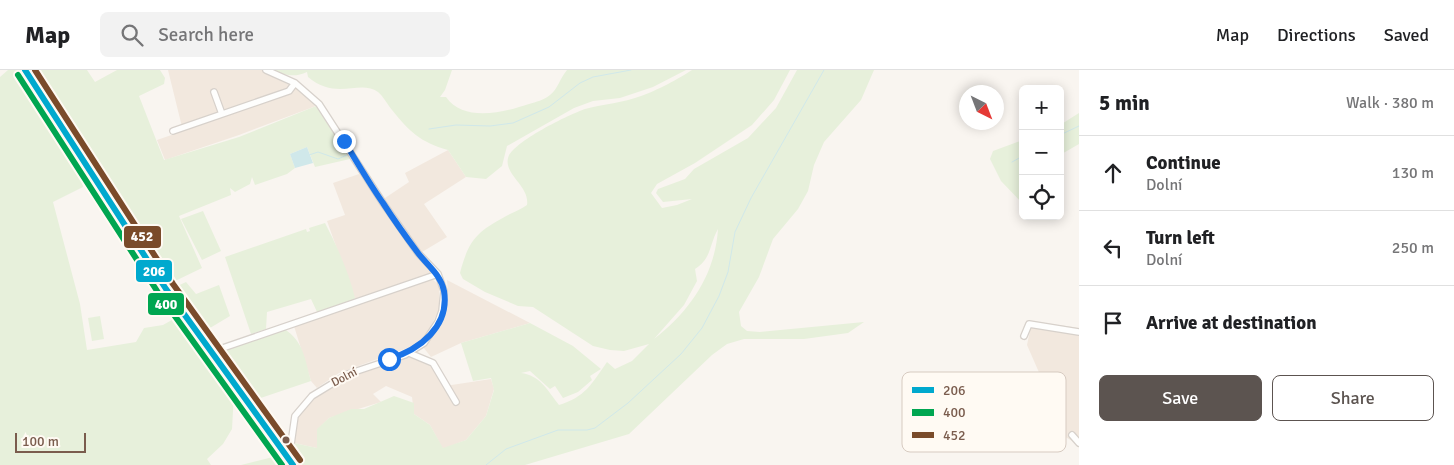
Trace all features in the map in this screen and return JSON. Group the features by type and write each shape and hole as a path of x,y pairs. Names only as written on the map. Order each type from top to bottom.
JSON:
{"main road":[{"path":"24,70 127,232 293,465"}],"street":[{"path":"211,352 438,274 418,252 378,197 320,104 295,83 266,70"},
{"path":"172,131 289,90 295,83"},
{"path":"214,92 222,114"},
{"name":"Dolní","path":"283,452 291,444 295,416 312,396 357,369 409,353 428,339 440,317 444,291 438,274"},
{"path":"1024,336 1029,324 1079,332"},
{"path":"409,353 433,363 456,402"},
{"path":"1072,434 1079,443"}],"shaded area":[{"path":"168,70 270,70 275,78 300,90 316,106 165,160 157,140 183,131"},
{"path":"448,150 466,177 424,204 447,237 422,252 432,274 355,299 327,221 345,215 333,183 359,174 379,202 409,182 405,173"},
{"path":"432,279 439,285 439,310 425,338 416,345 339,373 317,388 311,381 294,326"},
{"path":"447,280 530,323 461,343 431,357 423,347 442,319 448,293"},
{"path":"1032,321 1079,328 1079,445 1066,437 1066,372 1039,372 1027,345"},
{"path":"416,357 429,363 445,386 491,379 494,389 486,416 466,440 443,449 430,425 414,414 412,397 386,386 373,394 381,402 329,418 317,430 317,448 294,443 299,415 320,393 347,376 401,358"}],"green space":[{"path":"8,70 17,70 56,128 81,175 83,187 53,202 80,304 87,350 136,342 144,328 163,325 179,316 184,337 200,346 234,393 232,429 223,444 207,459 211,465 0,465 0,77"},
{"path":"34,70 87,70 95,82 117,70 160,70 165,78 164,84 139,96 164,160 239,137 316,106 350,159 315,167 307,147 290,154 295,168 287,174 255,185 252,177 250,184 235,192 230,188 231,195 179,216 202,268 173,282 166,278 159,268 72,125"},
{"path":"272,70 452,70 445,90 440,97 446,97 463,110 485,113 508,110 545,98 555,90 567,70 686,70 653,87 620,98 593,101 574,108 507,146 502,166 486,179 466,177 448,150 423,140 416,135 398,118 378,92 363,88 328,88 308,77 307,72 290,75"},
{"path":"692,70 790,70 774,100 752,125 695,163 657,184 651,193 662,208 692,199 663,202 656,193 658,189 685,179 694,169 748,138 776,108 797,70 874,70 861,100 824,142 814,165 808,191 798,209 773,239 759,277 739,312 741,326 747,331 760,332 864,322 848,333 804,339 744,339 727,344 712,355 629,434 525,465 302,465 292,452 294,443 317,448 317,429 329,418 351,409 364,409 394,396 414,403 414,414 430,425 443,448 466,440 486,416 494,390 491,378 473,381 461,343 530,323 573,346 601,369 590,376 592,380 578,392 563,398 555,386 550,389 530,371 521,373 528,374 538,380 559,405 575,398 587,389 607,362 615,369 632,361 649,344 624,351 593,346 533,307 518,306 485,292 463,279 460,273 467,251 476,237 490,225 527,205 525,192 508,164 508,158 520,144 542,129 578,112 641,96 661,88","holes":["718,229 712,262 698,291 679,316 654,339 684,305 697,281 695,269 701,265 707,256"]},
{"path":"1079,113 1079,144 1064,153 1064,130 1064,122"},
{"path":"1019,141 1019,200 1001,181 990,159 993,151"},
{"path":"203,211 221,251 202,260 181,219"},
{"path":"325,223 349,279 355,298 353,301 318,314 311,299 267,312 266,329 251,334 225,257 306,229 307,232 310,231 309,228"},
{"path":"186,282 196,294 219,285 230,316 200,334 169,290"},
{"path":"100,316 104,339 92,341 88,318"},
{"path":"284,329 300,345 311,381 252,401 217,353"},
{"path":"281,455 289,465 241,465"}],"water":[{"path":"307,147 313,163 295,168 290,154"}],"waterway":[{"path":"429,129 456,125 490,126 513,123 549,107 580,83 593,77 631,70"},
{"path":"486,465 506,449 558,430 587,430 595,428 628,403 681,354 702,328 719,296 728,272 735,232 751,198 824,70"},
{"path":"1064,133 1079,126"},
{"path":"309,155 318,152 338,159 347,155"},
{"path":"1012,162 1019,158"}],"transit line":[{"name":"206","path":"25,70 166,289 293,465"},
{"name":"452","path":"35,70 173,284 300,460"},
{"name":"400","path":"18,75 159,294 282,465"}],"route":[{"path":"344,141 383,203 425,262 438,274 444,291 442,311 428,339 409,353 389,359"}]}
